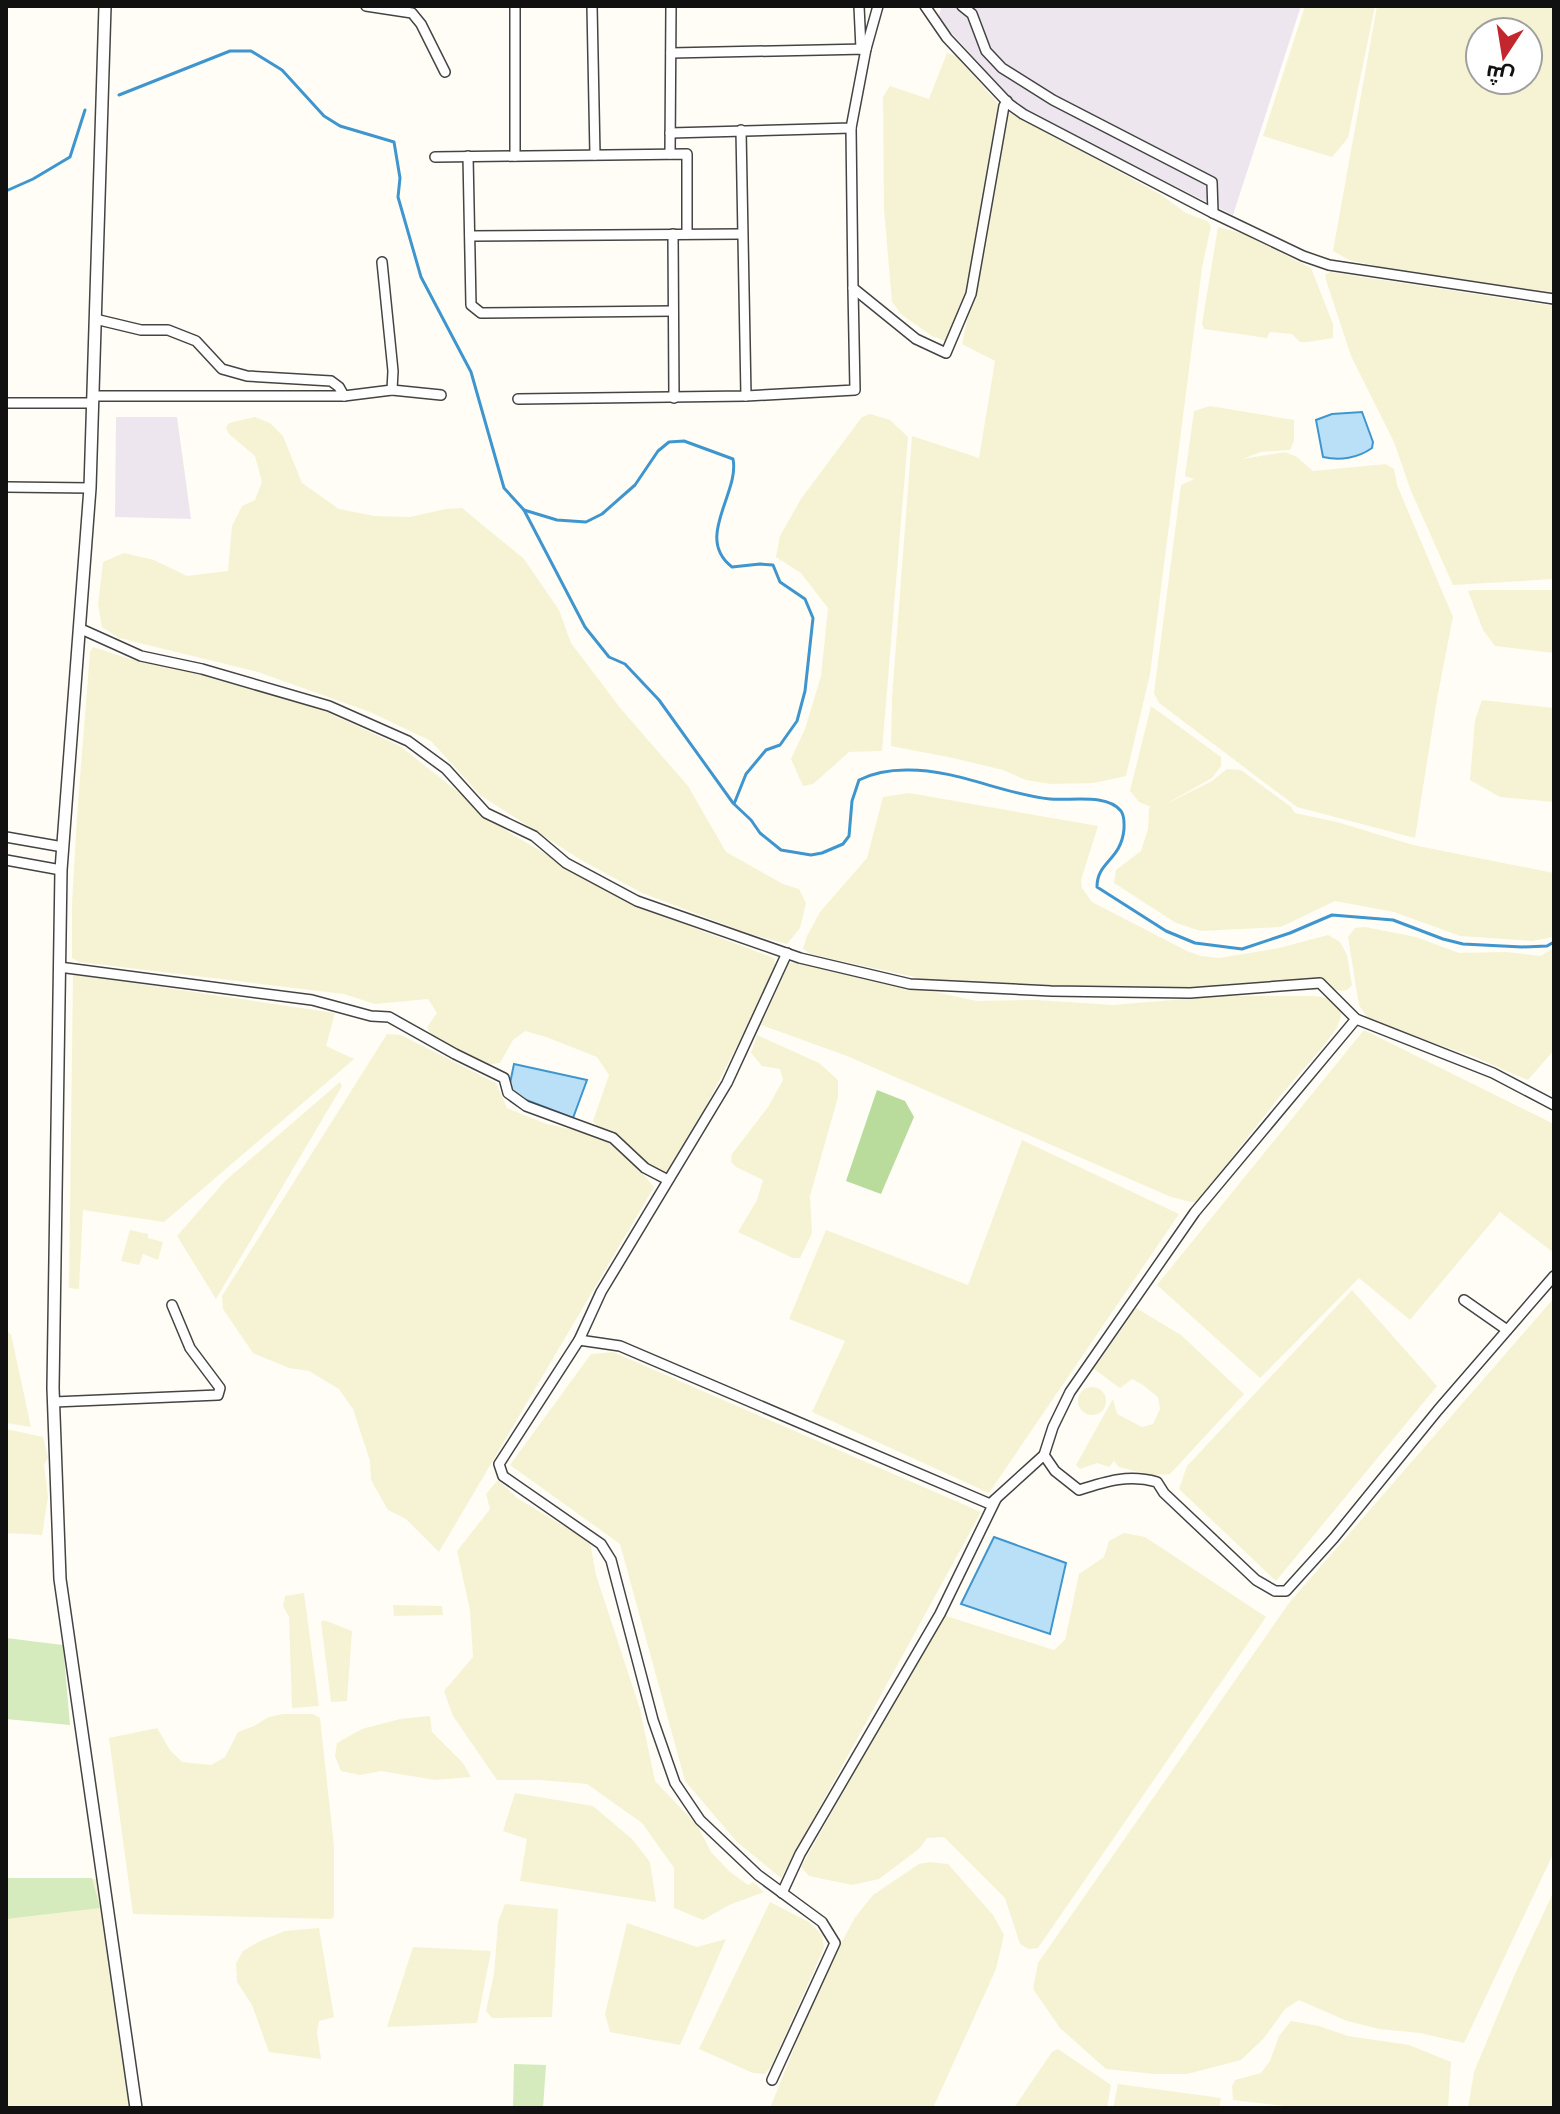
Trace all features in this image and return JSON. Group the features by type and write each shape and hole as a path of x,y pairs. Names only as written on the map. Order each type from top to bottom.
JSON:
{"street":[{"path":"105,6 90,488 61,870 54,1402 60,1579 136,2108"},
{"path":"366,6 412,13 421,24 445,72"},
{"path":"515,6 515,156"},
{"path":"592,6 595,155"},
{"path":"670,154 671,6"},
{"path":"859,6 863,49"},
{"path":"518,399 674,398 855,390 851,128 863,49 878,6"},
{"path":"925,6 947,38 1023,114 1213,213 1315,261 1554,299"},
{"path":"962,6 972,14 986,51 1002,68 1053,100 1212,182 1213,213"},
{"path":"671,53 863,49"},
{"path":"853,288 916,339 946,353 971,294 1007,101"},
{"path":"670,133 851,128"},
{"path":"741,130 746,396"},
{"path":"435,157 687,154 687,234"},
{"path":"468,156 471,305 481,313 673,311"},
{"path":"673,234 674,398"},
{"path":"470,236 741,234"},
{"path":"382,262 393,371 392,390"},
{"path":"95,319 141,330 168,330 196,341 222,369 247,376 331,381 344,396"},
{"path":"6,403 344,396 392,390 441,395"},
{"path":"6,487 90,488"},
{"path":"81,629 141,656 202,669 329,706 408,741 446,769 486,813 534,836 566,863 637,901 787,953 910,984 1051,991 1190,993 1320,983 1356,1019 1493,1073 1554,1105"},
{"path":"6,837 63,847"},
{"path":"6,860 61,870"},
{"path":"772,2080 835,1943 822,1922 758,1875 700,1820 675,1783 653,1720 611,1560 601,1544 503,1476 499,1464 579,1340 601,1292 727,1083 787,953"},
{"path":"59,967 312,1000 371,1016 389,1017 504,1078 508,1093 526,1106 613,1138 645,1168 668,1180"},
{"path":"579,1340 620,1346 990,1504 1044,1455 1070,1392 1195,1212 1356,1019"},
{"path":"1044,1455 1055,1471 1079,1490 1111,1479 1139,1477 1157,1482 1164,1493 1256,1580 1275,1591 1286,1591 1554,1276"},
{"path":"1464,1300 1507,1330"},
{"path":"54,1402 218,1395 220,1388 190,1348 172,1305"},
{"path":"782,1893 800,1854 940,1614 997,1497"}],"shaded area":[{"path":"942,6 1301,6 1233,215 1032,115 1008,95 938,18"},
{"path":"1305,6 1375,6 1348,138 1332,157 1263,136"},
{"path":"1377,6 1554,6 1554,295 1349,260 1333,251"},
{"path":"947,53 956,56 1003,109 1160,194 1211,226 1202,268 1150,674 1126,776 1094,783 1051,784 1026,780 1003,770 953,758 891,746 912,436 979,458 995,361 962,344 976,279 956,345 932,336 902,315 892,302 884,209 883,97 890,86 929,99"},
{"path":"1218,227 1244,234 1311,268 1333,324 1333,338 1300,342 1292,334 1270,332 1267,338 1204,329 1202,324"},
{"path":"1330,272 1554,306 1554,579 1453,585 1411,491 1394,442 1351,356 1326,280 1325,275"},
{"path":"1210,406 1294,420 1294,441 1290,450 1261,452 1242,459 1285,452 1297,457 1313,471 1386,464 1394,469 1397,485 1453,617 1415,838 1297,807 1159,703 1154,693 1181,485 1194,479 1185,476 1194,411"},
{"path":"870,414 890,420 908,437 882,751 849,752 813,784 803,786 791,759 805,729 821,676 828,608 801,573 776,557 780,536 801,499 862,417"},
{"path":"116,417 177,417 191,519 115,517"},
{"path":"255,417 270,423 283,436 302,483 339,509 375,516 410,517 462,508 524,559 559,610 571,643 621,709 688,786 726,852 783,884 799,889 806,903 800,928 787,944 750,934 642,893 581,860 480,795 431,741 370,712 258,672 119,638 102,627 98,605 103,562 124,553 154,560 187,576 228,571 232,526 242,506 255,500 262,482 255,456 229,434 226,427 229,423"},
{"path":"1554,590 1554,653 1495,646 1483,630 1468,591"},
{"path":"93,647 130,659 193,671 318,708 400,746 510,833 602,887 660,915 774,958 776,970 671,1174 662,1174 620,1137 599,1128 593,1121 609,1075 597,1057 546,1037 525,1031 513,1040 500,1063 485,1065 432,1036 427,1027 437,1013 428,999 375,1004 344,994 79,962 72,958 77,816 90,652"},
{"path":"1482,700 1554,708 1554,802 1500,797 1470,780 1475,720"},
{"path":"1151,706 1221,757 1221,766 1212,778 1164,805 1212,781 1227,769 1241,770 1295,813 1413,845 1554,873 1554,937 1532,941 1460,936 1394,912 1335,901 1281,927 1201,931 1176,923 1114,883 1116,870 1141,851 1148,829 1151,807 1139,802 1130,791"},
{"path":"909,793 1098,826 1081,880 1082,888 1092,902 1201,956 1219,958 1279,948 1328,935 1340,942 1347,955 1352,985 1342,991 1303,983 1173,990 947,984 811,954 803,949 820,912 867,858 883,797"},
{"path":"1365,927 1416,937 1459,953 1506,952 1540,956 1554,948 1554,1050 1528,1080 1367,1017 1359,1005 1348,937 1355,928"},
{"path":"789,963 977,1001 1035,1000 1113,1005 1220,996 1315,996 1343,1001 1337,1028 1197,1202 1191,1202 1171,1197 847,1056 761,1025"},
{"path":"73,974 335,1013 326,1046 354,1059 164,1222 83,1210 79,1289 69,1288"},
{"path":"1364,1030 1554,1124 1554,1253 1500,1212 1410,1320 1359,1278 1260,1378 1157,1285"},
{"path":"387,1034 401,1035 496,1083 507,1108 620,1147 654,1187 439,1552 406,1519 388,1510 371,1480 370,1461 353,1409 339,1389 309,1371 289,1368 253,1353 223,1309 222,1296"},
{"path":"757,1035 819,1063 838,1080 838,1097 810,1196 812,1233 800,1258 793,1258 738,1232 757,1200 763,1180 736,1167 731,1162 732,1154 768,1107 783,1080 780,1069 762,1066 751,1053"},
{"path":"340,1082 342,1086 216,1299 177,1236 225,1181"},
{"path":"1022,1140 1179,1214 989,1493 812,1412 845,1341 789,1319 826,1230 968,1285"},
{"path":"130,1230 163,1242 158,1260 143,1254 139,1265 121,1261"},
{"path":"1352,1290 1437,1386 1276,1581 1179,1489 1187,1466"},
{"path":"1554,1298 1554,1852 1464,2043 1347,2021 1299,2000 1285,2009 1264,2038 1241,2060 1187,2074 1106,2069 1060,2028 1033,1989 1038,1963 1289,1603"},
{"path":"1136,1308 1181,1335 1244,1394 1170,1474 1151,1475 1119,1467 1114,1461 1109,1467 1097,1463 1080,1469 1076,1465 1113,1399 1117,1414 1142,1427 1153,1424 1160,1409 1158,1397 1143,1385 1132,1379 1120,1388 1094,1369"},
{"path":"6,1331 11,1334 31,1427 6,1423"},
{"path":"613,1352 981,1512 781,1878 737,1842 685,1781 620,1544 510,1465 591,1354"},
{"path":"1092,1387 1102,1391 1106,1401 1102,1411 1092,1415 1082,1411 1078,1401 1082,1391"},
{"path":"6,1429 43,1437 48,1458 44,1465 48,1497 42,1535 6,1533"},
{"path":"498,1480 517,1498 590,1542 596,1575 640,1709 655,1781 697,1825 711,1852 729,1871 748,1885 753,1882 764,1892 729,1905 703,1920 674,1908 674,1868 642,1823 587,1784 497,1780 453,1716 444,1691 473,1657 470,1610 457,1551 490,1509 486,1494"},
{"path":"1124,1533 1145,1537 1266,1617 1038,1948 1029,1949 1020,1944 1005,1898 944,1837 927,1838 920,1848 879,1879 852,1885 809,1876 801,1867 943,1615 1054,1650 1065,1640 1079,1574 1104,1557 1109,1541"},
{"path":"304,1593 319,1706 292,1708 289,1617 283,1606 285,1596"},
{"path":"393,1605 442,1606 443,1615 394,1616"},
{"path":"324,1620 352,1631 347,1701 331,1702 321,1622"},
{"path":"313,1714 320,1718 334,1846 334,1917 133,1914 109,1738 157,1728 170,1750 182,1762 211,1765 225,1757 238,1732 269,1717"},
{"path":"430,1716 432,1732 463,1763 471,1777 435,1780 381,1771 360,1775 341,1771 335,1756 337,1743 362,1729 400,1719"},
{"path":"515,1793 593,1806 632,1839 650,1862 656,1902 520,1881 527,1839 503,1831"},
{"path":"919,1864 948,1864 993,1915 1004,1935 996,1969 933,2108 770,2108 822,1979 854,1919 873,1895"},
{"path":"6,1878 103,1879 136,2108 6,2108"},
{"path":"1554,1891 1554,2108 1468,2108 1474,2072"},
{"path":"770,1902 809,1922 822,1935 824,1948 771,2067 765,2074 753,2073 699,2049"},
{"path":"505,1904 558,1909 552,2017 492,2018 486,2011 494,1974 498,1922"},
{"path":"627,1923 697,1947 726,1939 680,2045 610,2032 605,2014"},
{"path":"319,1928 334,2017 319,2021 317,2033 321,2059 269,2052 252,2005 237,1982 236,1963 243,1951 260,1941 285,1931"},
{"path":"413,1947 491,1951 477,2023 387,2027"},
{"path":"1291,2021 1348,2036 1409,2045 1451,2062 1448,2108 1304,2108 1233,2100 1235,2080 1261,2073 1270,2061 1279,2036"},
{"path":"1058,2049 1111,2085 1107,2108 1014,2108 1052,2052"},
{"path":"1118,2084 1221,2098 1219,2108 1113,2108"}],"green space":[{"path":"877,1090 905,1101 914,1117 881,1194 846,1181"},
{"path":"6,1638 63,1645 70,1725 6,1719"},
{"path":"6,1878 92,1878 100,1908 6,1919"},
{"path":"514,2064 546,2065 543,2108 513,2108"}],"water":[{"path":"1362,412 1373,442 1372,448 1349,458 1323,457 1316,420 1332,414"},
{"path":"514,1064 587,1080 573,1118 508,1093"},
{"path":"994,1537 1066,1563 1050,1634 961,1604"}],"waterway":[{"path":"119,95 230,51 251,51 282,70 324,116 340,126 394,142 400,178 398,197 421,277 471,372 504,488 524,510 557,520 586,522 602,514 635,485 658,451 669,442 684,441 733,459 730,486 717,529 721,555 732,567 773,565 780,582 805,599 813,618 805,691 797,721 780,745 766,750 746,774 734,804 760,833 781,850 811,855 843,844 849,836 852,801 859,780 888,771 943,773 1032,796 1098,800 1115,805 1124,817 1122,840 1101,871 1097,887 1166,931 1195,943 1242,949 1332,915 1393,920 1463,944 1522,947 1547,946 1554,942"},
{"path":"6,191 70,157 85,110"},
{"path":"524,510 585,627 609,657 625,664 659,700 733,803"}]}
